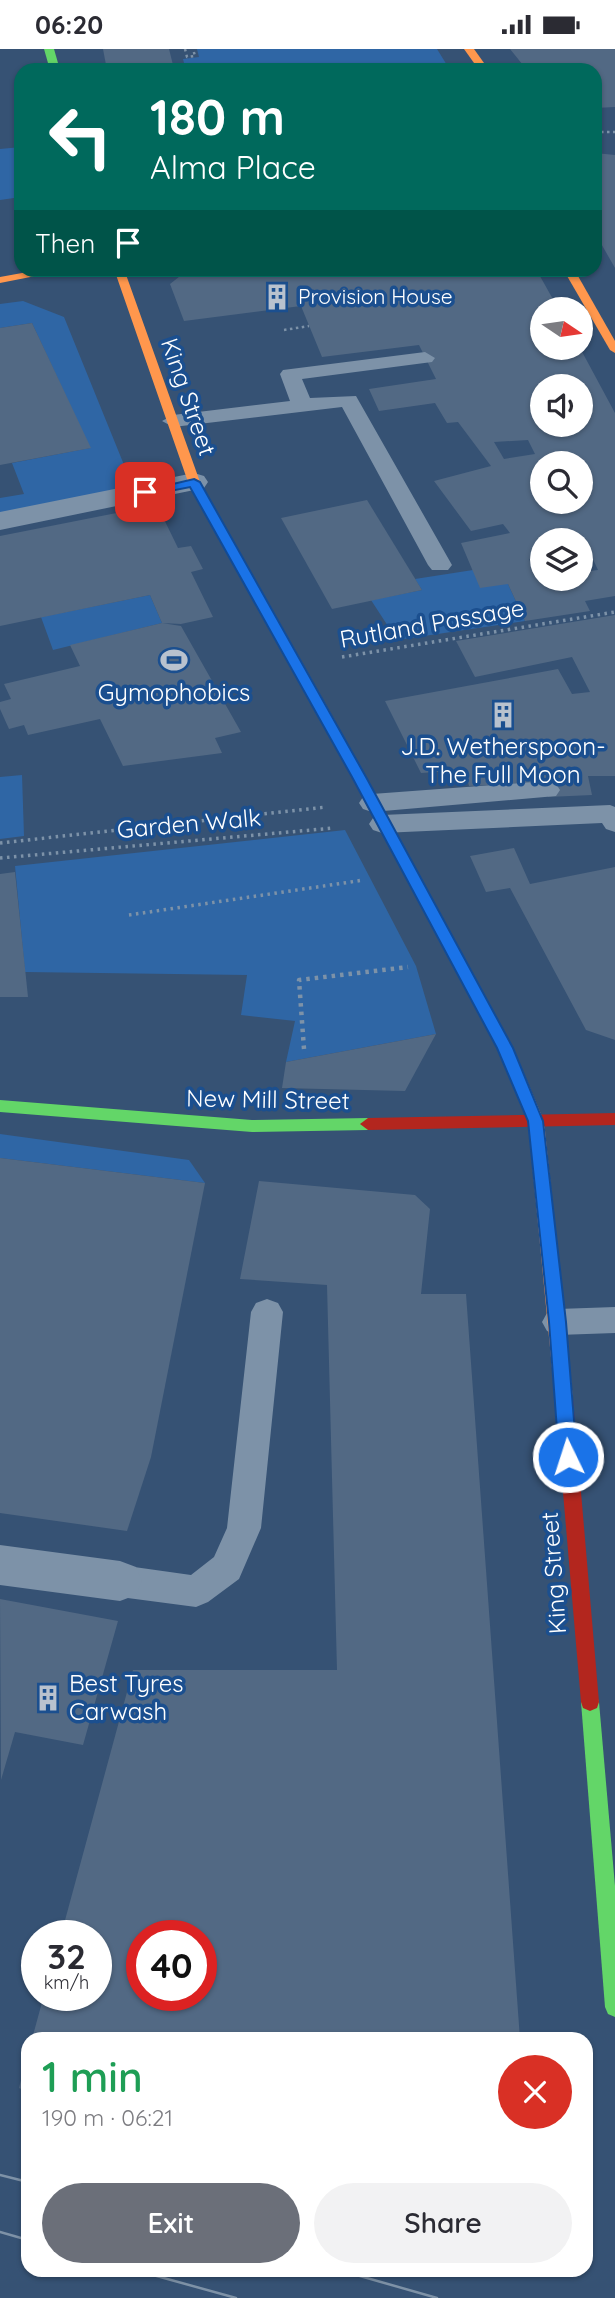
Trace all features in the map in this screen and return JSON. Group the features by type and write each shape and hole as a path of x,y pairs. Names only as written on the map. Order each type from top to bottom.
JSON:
{"street":[{"path":"0,280 18,277"},
{"name":"King Street","path":"121,277 194,482 505,1048 536,1121 600,1676 615,2007"},
{"path":"573,277 615,350"},
{"path":"0,521 194,482"},
{"name":"New Mill Street","path":"0,1106 252,1126 615,1119"},
{"path":"0,1565 120,1581"}],"lane":[{"path":"303,406 290,374 425,358"},
{"path":"173,421 349,400 440,565"},
{"path":"377,813 548,790"},
{"path":"377,813 610,814 615,823"},
{"path":"120,1581 196,1591 227,1568 244,1528 267,1312"},
{"path":"558,1322 615,1320"}],"path":[{"path":"185,49 187,57 195,56 193,49"},
{"path":"284,330 309,326"},
{"name":"Rutland Passage","path":"296,667 452,636 615,612"},
{"name":"Garden Walk","path":"0,843 377,813"},
{"name":"Garden Walk","path":"0,859 377,813"},
{"path":"129,915 408,872"},
{"path":"304,1049 299,980 416,966"}],"shaded area":[{"path":"197,49 437,49 446,63 184,63 183,59 199,57"},
{"path":"14,148 14,198 0,200 0,149"},
{"path":"23,301 64,317 133,487 0,513 0,498 24,494 12,463 90,448 32,323 0,328 0,304"},
{"path":"473,570 508,584 525,621 397,640 371,600 422,590 415,579"},
{"path":"150,595 162,623 53,650 41,617"},
{"path":"22,775 24,836 0,839 0,777"},
{"path":"345,830 416,966 436,1034 286,1062 295,1021 241,1015 247,975 25,972 15,866"},
{"path":"0,1134 189,1160 205,1183 0,1158"}],"building":[{"path":"103,49 169,49 172,63 106,63"},
{"path":"510,49 615,49 615,107 602,108 602,63 521,63"},
{"path":"602,154 615,155 615,268 602,245"},
{"path":"179,277 540,277 552,297 530,297 530,361 587,361 615,413 615,596 585,601 590,611 525,621 508,584 480,588 461,543 510,533 503,524 471,531 434,481 491,466 458,422 447,423 435,403 379,411 369,389 436,379 419,345 322,357 301,306 184,321 170,284"},
{"path":"32,323 91,448 0,465 0,328"},
{"path":"367,500 422,590 332,609 281,518"},
{"path":"157,505 178,548 191,546 203,569 191,572 213,617 181,624 162,623 150,595 0,626 0,536"},
{"path":"615,615 615,776 588,776 592,795 548,797 547,782 469,786 465,770 421,773 385,701 558,669 572,694 590,692 572,657 475,677 456,641"},
{"path":"162,623 181,626 241,732 215,738 222,753 123,766 100,719 28,735 24,725 9,729 0,709 0,702 11,699 4,684 80,666 70,645"},
{"path":"514,848 530,884 615,867 615,1040 586,1030 510,888 486,892 470,856"},
{"path":"15,872 28,997 0,997 0,874"},
{"path":"436,1034 405,1091 282,1088 286,1062"},
{"path":"0,1158 205,1183 151,1457 127,1531 0,1513"},
{"path":"259,1181 415,1195 430,1209 421,1294 466,1294 519,2032 34,2032 40,2011 112,2011 112,1920 65,1920 133,1670 337,1670 327,1285 240,1279"},
{"name":"Best Tyres Carwash","path":"0,1599 118,1621 83,1745 15,1732 1,1780"}],"tram line":[{"path":"0,2175 21,2180"},
{"path":"0,2232 21,2238"},
{"path":"160,2277 236,2298"},
{"path":"364,2277 437,2298"}],"traffic: fast":[{"path":"49,49 53,63"},
{"path":"0,1106 252,1126 368,1124"},
{"path":"590,1702 615,2007"}],"traffic: slow":[{"path":"469,49 479,63"},
{"path":"0,280 18,277"},
{"path":"122,277 194,482 328,721"},
{"path":"573,277 615,350"},
{"path":"460,965 505,1048 536,1121 564,1399"}],"traffic: jam":[{"path":"328,721 460,965"},
{"path":"368,1124 615,1119"},
{"path":"564,1399 590,1702"}],"place":[{"name":"Provision House","path":"277,297"},
{"name":"Gymophobics","path":"174,660"},
{"name":"J.D. Wetherspoon- The Full Moon","path":"503,715"},
{"name":"Best Tyres Carwash","path":"48,1698"}],"route":[{"path":"145,492 194,482 359,777 505,1048 536,1121 558,1322 568,1457"}]}
